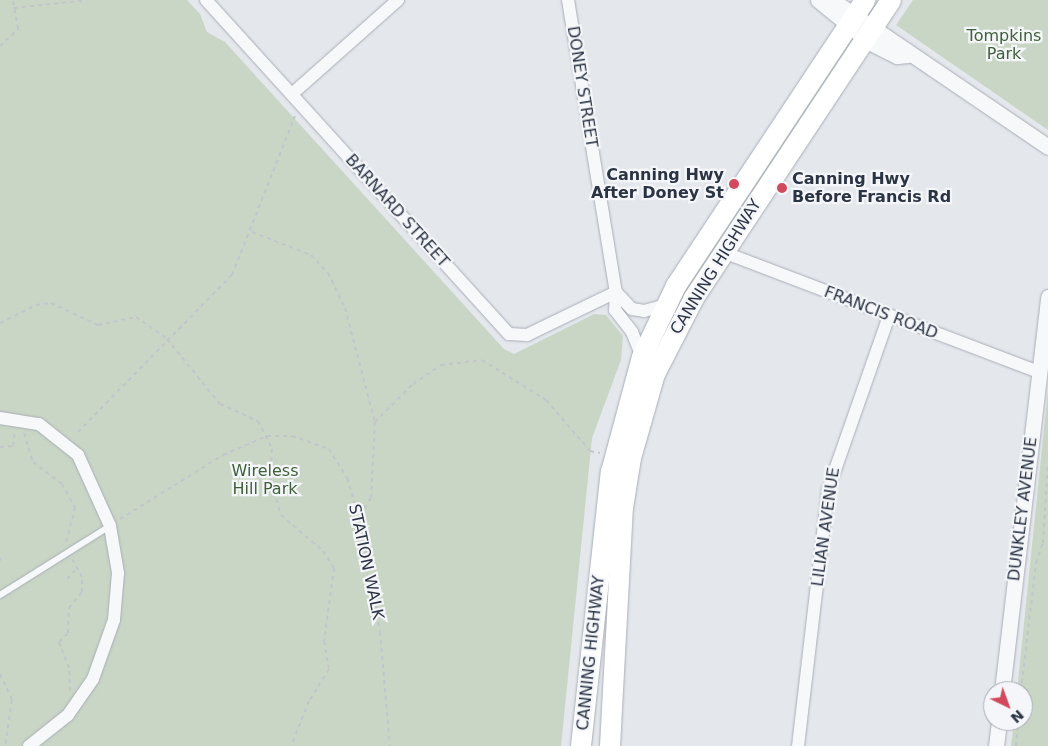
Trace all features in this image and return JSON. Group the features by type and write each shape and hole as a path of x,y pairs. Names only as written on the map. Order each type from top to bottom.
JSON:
{"highway":[{"name":"CANNING HIGHWAY","path":"610,746 623,508 631,458 666,349 723,252 891,0"},
{"name":"CANNING HIGHWAY","path":"581,746 611,472 642,357 666,306 856,13"}],"street":[{"name":"BARNARD STREET","path":"206,0 509,334 527,336 616,292"},
{"path":"292,94 398,0"},
{"name":"DONEY STREET","path":"568,0 616,292 615,310 632,332 642,357"},
{"path":"818,0 856,13"},
{"path":"832,0 856,13 869,32 908,55 1048,147"},
{"name":"FRANCIS ROAD","path":"723,252 1039,372"},
{"path":"616,292 632,309 644,312 666,306"},
{"name":"DUNKLEY AVENUE","path":"1003,681 1048,297"},
{"name":"LILIAN AVENUE","path":"798,746 828,490 889,316"},
{"path":"0,418 39,424 69,444 93,482 110,526 118,573 117,606 106,647 76,705 29,746"},
{"path":"996,746 997,731"}],"lane":[{"path":"0,595 110,526"}],"path":[{"path":"0,46 18,29 13,0"},
{"path":"14,8 87,0"},
{"path":"78,432 166,339 232,275 252,232 290,123 297,114"},
{"path":"252,232 311,254 328,273 345,308 375,422 371,498 359,517"},
{"path":"0,323 36,305 51,303 98,326 136,317 166,339 220,404 258,421 267,436 273,496 281,515 323,551 334,568 324,641 329,669 309,701 291,746"},
{"path":"375,422 413,384 441,365 482,360 546,400 590,451 600,453"},
{"path":"0,447 12,446 16,428"},
{"name":"STATION WALK","path":"110,526 223,455 267,436 292,436 329,449 347,478 359,517 380,632 390,746"},
{"path":"1022,681 1036,563 1043,543 1048,464"},
{"path":"67,579 77,568"},
{"path":"0,674 12,700 5,746"},
{"path":"1016,746 1017,731"}],"green space":[{"name":"Wireless Hill Park","path":"0,0 187,0 200,14 207,32 225,42 504,349 514,354 594,314 606,315 623,336 621,360 592,438 561,746 0,746"},
{"name":"Tompkins Park","path":"913,0 1048,0 1048,130 896,25"},
{"path":"1048,390 1048,746 1011,746 1013,731 1033,731 1033,681 1018,681"}],"place":[{"name":"Canning Hwy After Doney St","path":"734,184"},
{"name":"Canning Hwy Before Francis Rd","path":"782,188"}]}
